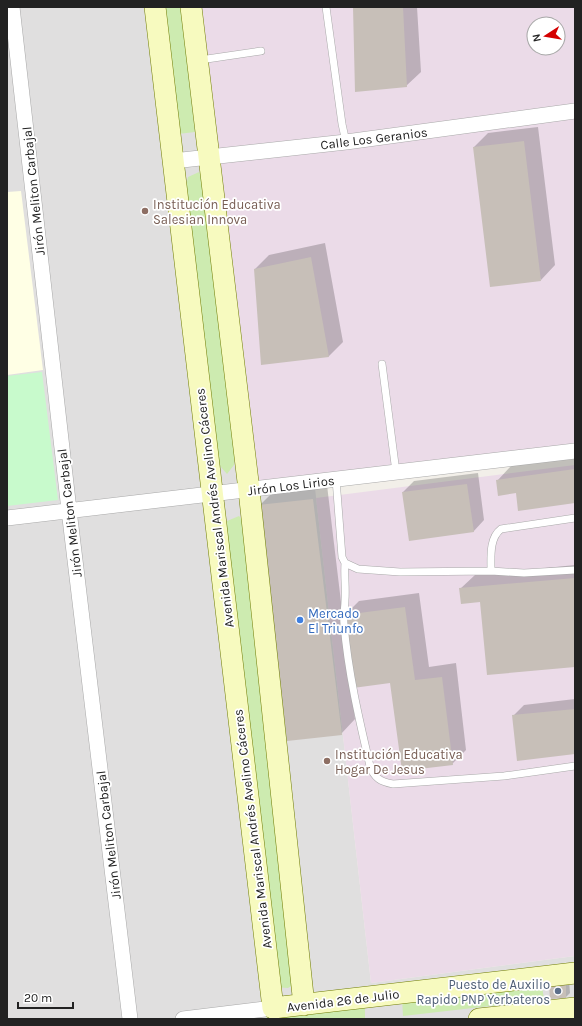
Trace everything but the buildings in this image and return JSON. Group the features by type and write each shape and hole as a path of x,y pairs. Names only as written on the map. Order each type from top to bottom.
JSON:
{"street":[{"name":"Jirón Meliton Carbajal","path":"12,7 69,510 130,1019"},
{"name":"Avenida Mariscal Andrés Avelino Cáceres","path":"155,7 273,1008"},
{"path":"191,7 249,490 304,1005"},
{"name":"Calle Los Geranios","path":"174,161 346,142 575,111"},
{"name":"Jirón Los Lirios","path":"7,518 575,451"},
{"name":"Avenida 26 de Julio","path":"183,1019 575,973"},
{"path":"479,1019 575,1008"}],"lane":[{"path":"326,7 342,124 346,142"},
{"path":"198,61 262,51"},
{"path":"382,364 396,472"},
{"path":"336,479 342,557 345,563 346,600 343,612 344,624 354,696 373,774 379,780 393,784 504,776 575,766"},
{"path":"491,571 492,542 496,532 501,529 575,518"},
{"path":"345,563 358,569 400,572 491,571 524,573 575,570"}],"shaded area":[{"path":"7,7 198,7 315,488 371,983 575,956 575,1019 7,1019"},
{"path":"198,7 575,7 575,455 257,495"},
{"path":"21,191 43,370 7,375 7,192"},
{"path":"575,465 575,956 371,983 316,498"}],"green space":[{"path":"164,7 181,7 195,132 178,134"},
{"path":"199,172 204,182 236,445 234,465 227,474 219,465 186,187 188,177"},
{"path":"42,372 58,500 7,506 7,376"},
{"path":"239,516 246,525 296,983 288,988 274,987 225,535 227,521"},
{"path":"542,985 544,1000 403,1016 402,999"},
{"path":"365,1008 365,1019 253,1019"}],"place":[{"name":"Institución Educativa Salesian Innova","path":"145,211"},
{"name":"Mercado El Triunfo","path":"300,620"},
{"name":"Institución Educativa Hogar De Jesus","path":"327,761"},
{"name":"Puesto de Auxilio Rapido PNP Yerbateros","path":"558,991"}]}
